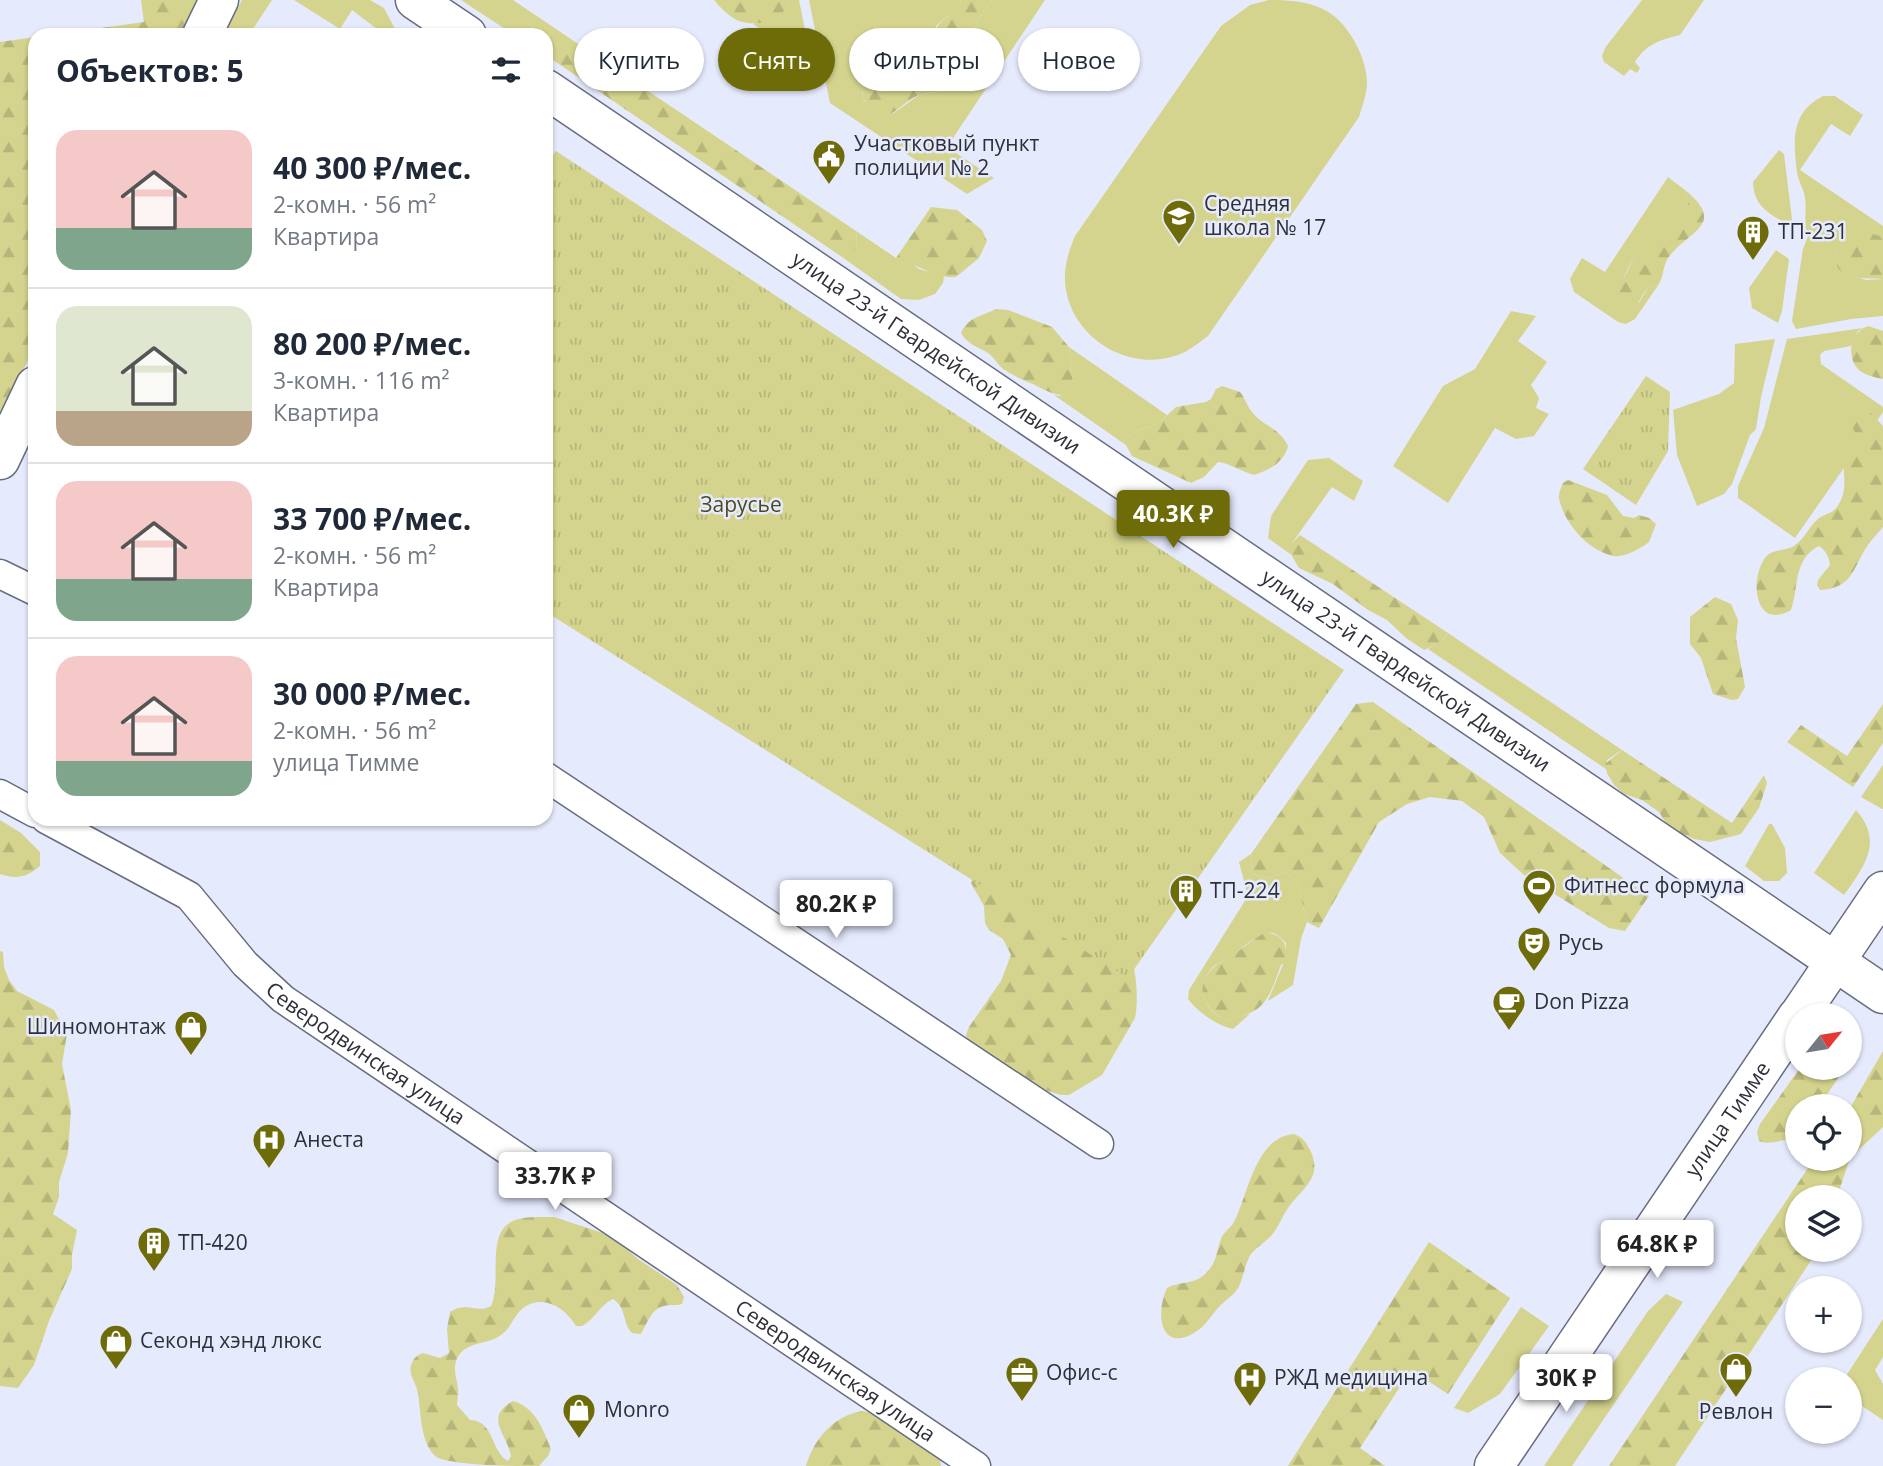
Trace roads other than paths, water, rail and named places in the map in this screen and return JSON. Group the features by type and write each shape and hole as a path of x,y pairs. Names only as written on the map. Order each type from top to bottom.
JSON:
{"street":[{"path":"205,28 219,0"},
{"path":"415,0 457,28"},
{"name":"улица 23-й Гвардейской Дивизии","path":"553,94 1883,994"},
{"path":"0,460 28,401"},
{"path":"0,574 28,588"},
{"path":"553,782 1099,1144"},
{"path":"0,794 28,809"},
{"name":"Северодвинская улица","path":"59,826 189,896 245,964 283,999 976,1466"},
{"name":"улица Тимме","path":"1807,1003 1883,891"},
{"name":"улица Тимме","path":"1494,1466 1785,1035"}],"place":[{"name":"Участковый пункт полиции № 2","path":"829,186"},
{"name":"Средняя школа № 17","path":"1179,246"},
{"name":"ТП-231","path":"1753,262"},
{"name":"Фитнесс формула","path":"1539,916"},
{"name":"ТП-224","path":"1186,921"},
{"name":"Русь","path":"1534,973"},
{"name":"Don Pizza","path":"1509,1032"},
{"name":"Шиномонтаж","path":"191,1057"},
{"name":"Анеста","path":"269,1170"},
{"name":"ТП-420","path":"154,1273"},
{"name":"Секонд хэнд люкс","path":"116,1371"},
{"name":"Ревлон","path":"1736,1399"},
{"name":"Офис-с","path":"1022,1403"},
{"name":"РЖД медицина","path":"1250,1408"},
{"name":"Monro","path":"579,1440"}],"park label":[{"name":"Зарусье","path":"741,505"}]}
